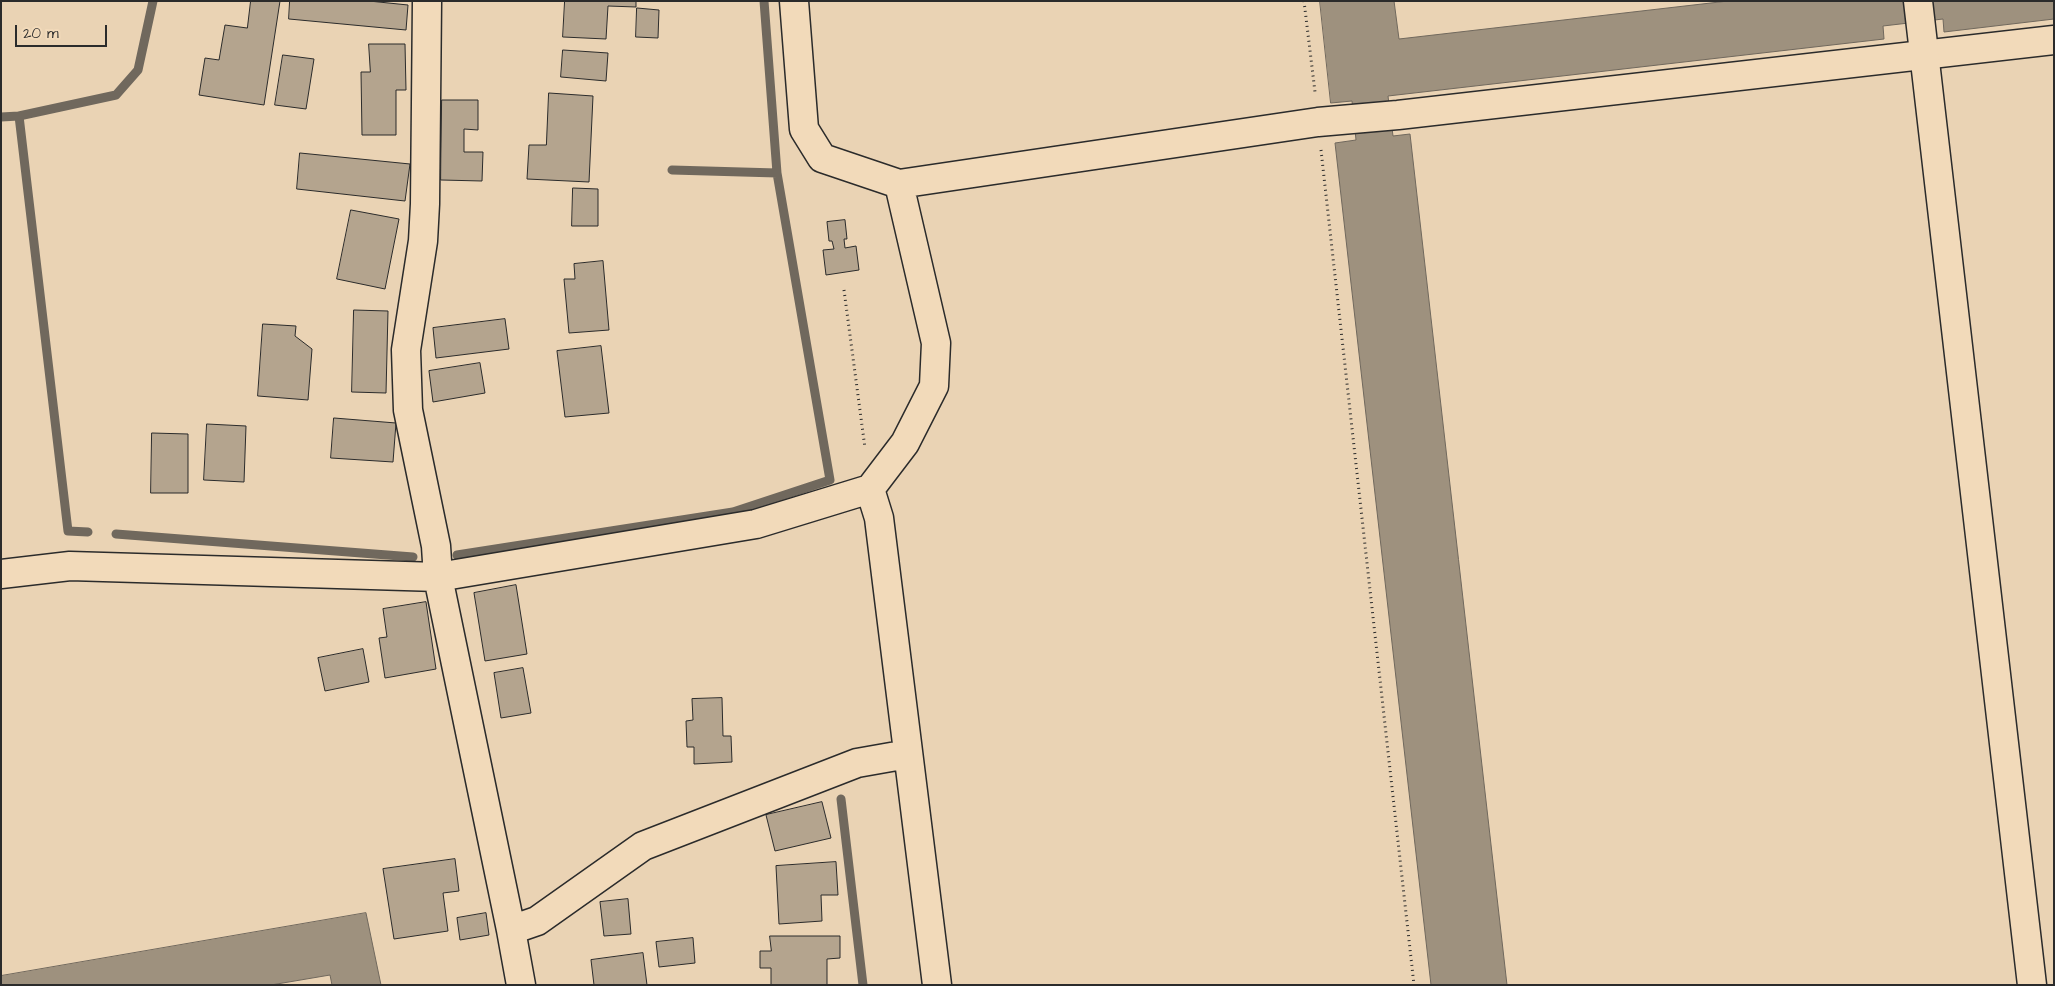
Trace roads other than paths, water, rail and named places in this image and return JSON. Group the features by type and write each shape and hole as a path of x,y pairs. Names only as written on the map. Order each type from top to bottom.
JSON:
{"street":[{"path":"427,1 425,204 423,241 406,350 408,410 436,546 438,577 521,985"},
{"path":"794,1 804,129 822,158 899,184 1318,122 1398,115 1923,48 2054,40"},
{"path":"1918,1 2032,985"},
{"path":"1,574 70,566 438,577 756,524 870,489 905,443 934,386 936,343 899,184"},
{"path":"870,489 879,518 936,985"},
{"path":"511,930 536,922 642,846 857,764 908,754"}],"waterway":[{"path":"88,532 68,531 19,116 116,95 138,70 153,1"},
{"path":"457,555 733,512 830,480 777,173 764,1"},
{"path":"1,117 19,116"},
{"path":"672,170 777,173"},
{"path":"116,534 413,557"},
{"path":"841,799 863,985"}]}
